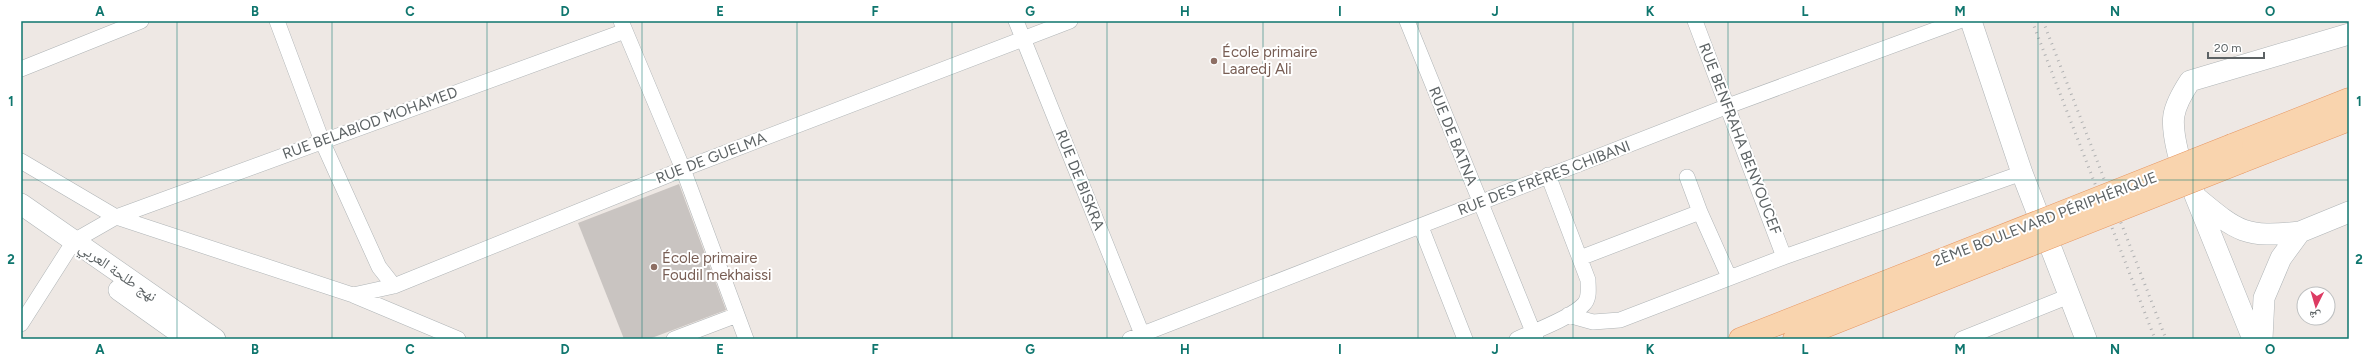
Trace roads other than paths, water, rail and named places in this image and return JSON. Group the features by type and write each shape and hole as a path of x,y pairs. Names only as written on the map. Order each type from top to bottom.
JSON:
{"main road":[{"name":"2ÈME BOULEVARD PÉRIPHÉRIQUE","path":"2237,154 2349,98"},
{"name":"2ÈME BOULEVARD PÉRIPHÉRIQUE","path":"1740,339 1993,250 2237,154 2349,120"},
{"name":"2ÈME BOULEVARD PÉRIPHÉRIQUE","path":"1794,339 1993,250"}],"street":[{"path":"21,69 141,21"},
{"path":"278,21 322,140 379,267 394,286"},
{"name":"RUE DE BISKRA","path":"1016,21 1139,338"},
{"name":"RUE DE GUELMA","path":"353,295 394,286 683,169 1024,40 1070,21"},
{"name":"RUE DE BATNA","path":"1407,21 1534,335"},
{"name":"RUE BENFRAHA BENYOUCEF","path":"1695,21 1784,257"},
{"name":"RUE DES FRÈRES CHIBANI","path":"1139,338 1480,202 1728,106 1960,21"},
{"path":"1970,21 2022,173 2086,339"},
{"path":"623,26 683,169 746,339"},
{"name":"RUE BELABIOD MOHAMED","path":"71,247 116,217 623,26"},
{"path":"2253,339 2178,153 2172,128 2177,102 2190,81 2349,34"},
{"path":"21,161 116,217 353,295 458,339"},
{"path":"1568,315 1593,322 1620,320 1729,277 2022,173"},
{"path":"1517,339 1534,335 1568,315 1584,304 1589,293 1588,280 1548,176"},
{"path":"1687,177 1700,212 1729,277"},
{"path":"2195,196 2232,226 2250,233 2272,235 2300,232 2349,212"},
{"name":"نهج طلحة العربي","path":"21,204 71,247 215,339"},
{"path":"1580,258 1700,212"},
{"path":"21,220 71,247 188,339"},
{"path":"1420,227 1465,339"},
{"path":"2262,339 2264,298 2281,258 2300,232"},
{"path":"21,324 71,247"},
{"path":"1962,339 2069,296"},
{"path":"674,339 737,315"}],"railway":[{"path":"2032,21 2155,339"},
{"path":"2043,21 2166,339"}],"place":[{"name":"École primaire Laaredj Ali","path":"1214,61"},
{"name":"École primaire Foudil mekhaissi","path":"654,267"}]}
